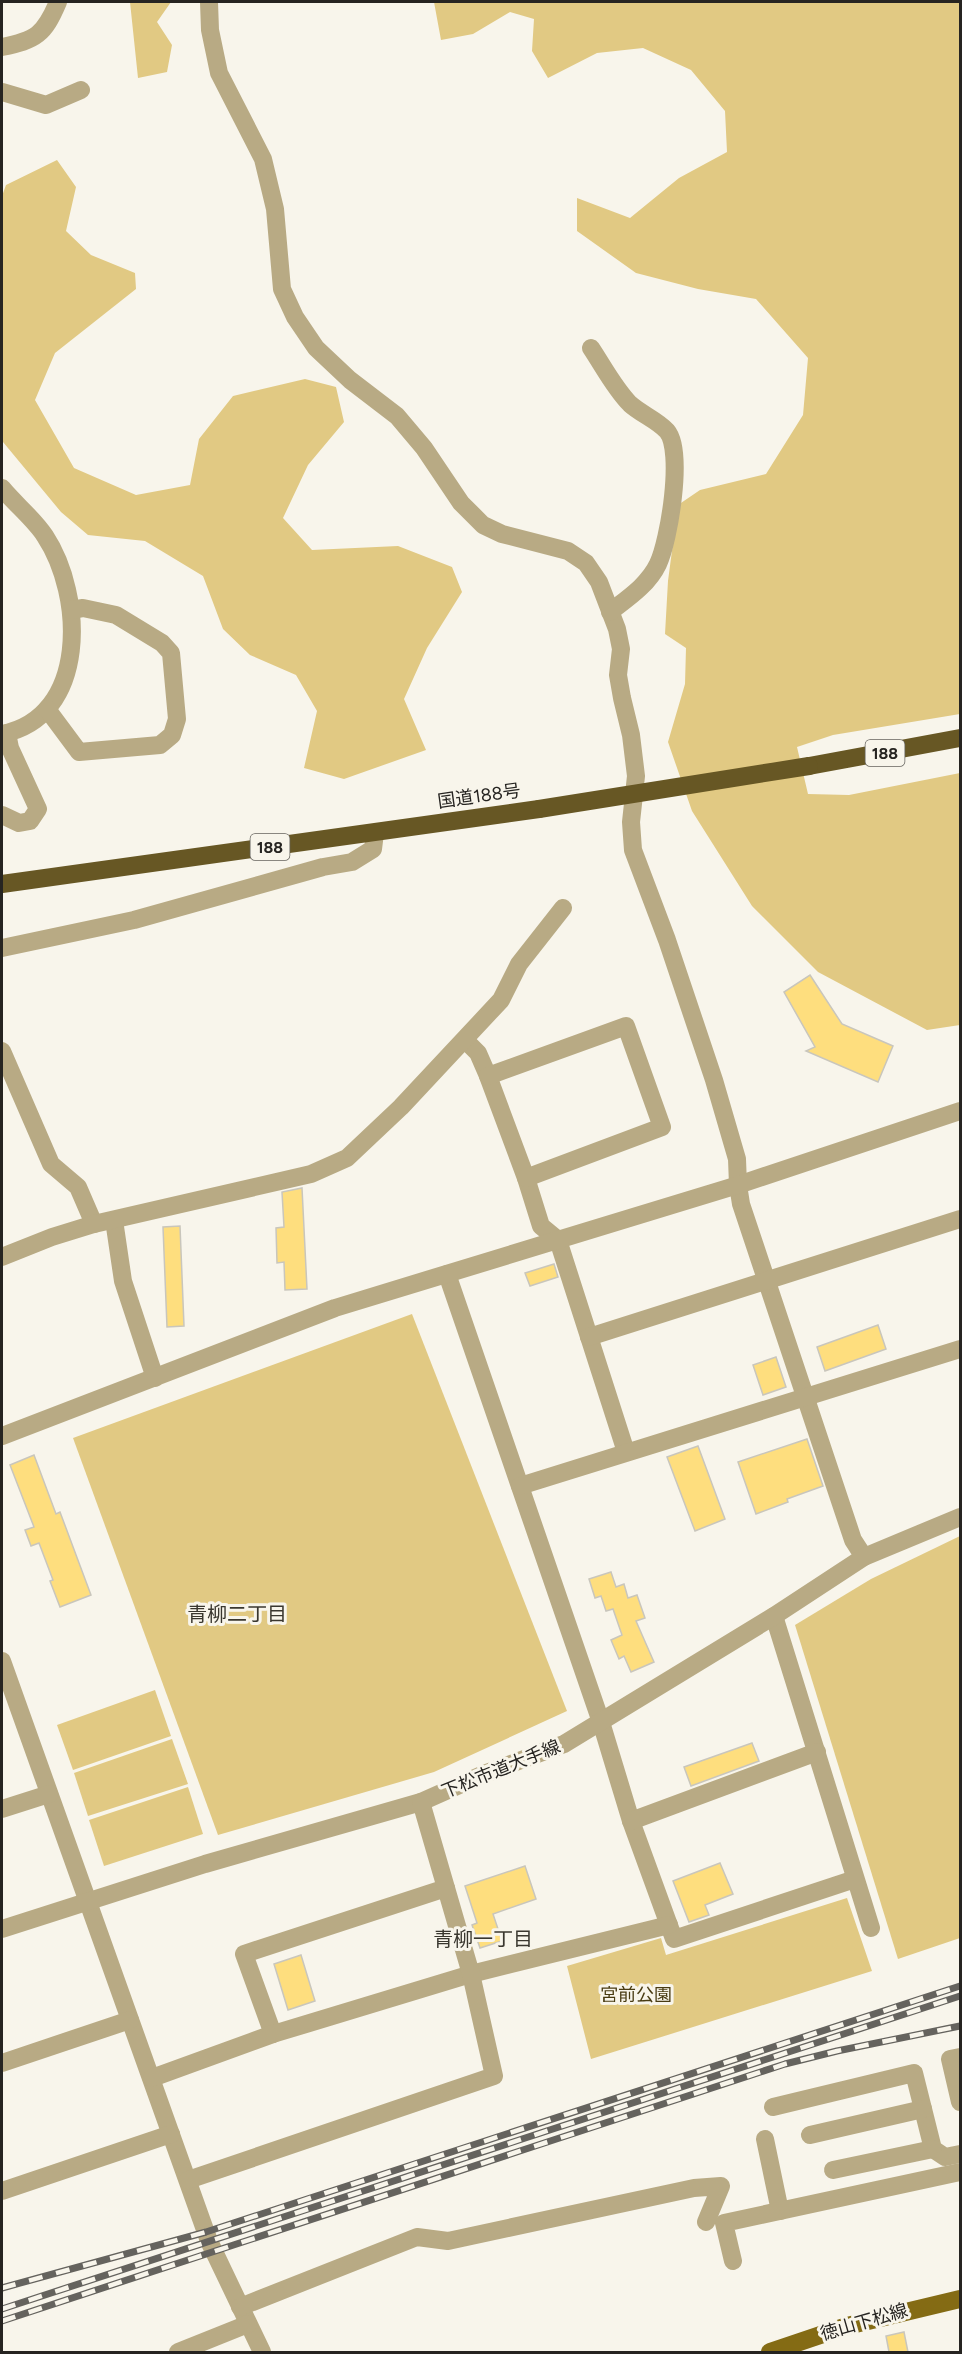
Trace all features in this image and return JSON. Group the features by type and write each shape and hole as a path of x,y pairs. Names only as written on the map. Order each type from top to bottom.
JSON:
{"highway":[{"name":"国道188号","path":"2,884 375,833 809,766 960,738"}],"main road":[{"name":"徳山下松線","path":"770,2352 847,2326 960,2299"}],"street":[{"path":"2,47 26,42 44,31 58,2"},
{"path":"209,2 210,30 219,73 263,159 275,209 282,289 295,317 316,348 350,380 397,416 424,448 461,503 483,525 502,534 568,551 586,563 598,582 617,628 621,649 618,675 621,698 631,735 636,776 631,822 633,850 663,929 714,1080 737,1159 741,1204 853,1540 864,1557"},
{"path":"2,92 46,105 81,90"},
{"path":"591,348 630,403 667,431 674,442 676,458 676,482 659,564 645,584 610,612"},
{"path":"2,488 45,536 62,574 71,610 71,653 63,684 47,709 32,721 4,733 38,809 30,821 19,823 2,815"},
{"path":"47,709 79,752 160,745 172,735 177,719 171,652 162,643 116,615 83,608 71,610"},
{"path":"2,948 134,920 323,867 352,862 373,849 375,833"},
{"path":"2,1257 52,1237 94,1224 311,1174 347,1158 402,1107 501,1000 519,964 563,908"},
{"path":"488,1076 626,1026 662,1127 526,1178"},
{"path":"465,1040 478,1053 488,1076 526,1178 541,1226 558,1240 626,1452"},
{"path":"2,1051 51,1164 78,1187 94,1224"},
{"path":"2,1436 335,1308 738,1185 960,1111"},
{"path":"589,1337 960,1219"},
{"path":"114,1220 123,1281 155,1378"},
{"path":"447,1274 601,1722 631,1821 674,1940 855,1879"},
{"path":"520,1486 960,1349"},
{"name":"下松市道大手線","path":"2,1929 205,1864 421,1802 484,1774 564,1744 774,1616 864,1557 960,1517"},
{"path":"774,1616 871,1928"},
{"path":"3,1669 89,1901 209,2241 262,2352"},
{"path":"631,1821 817,1752"},
{"path":"2,1809 49,1794"},
{"path":"188,2180 494,2076 471,1974 421,1802"},
{"path":"273,2034 244,1954 446,1888"},
{"path":"152,2078 273,2034 471,1974 669,1925"},
{"path":"2,2062 130,2020"},
{"path":"960,2057 950,2059 960,2102"},
{"path":"774,2107 914,2073 933,2149 945,2157 960,2154"},
{"path":"810,2135 923,2109"},
{"path":"2,2191 171,2134"},
{"path":"765,2139 780,2211"},
{"path":"833,2170 933,2149"},
{"path":"734,2261 724,2223 960,2172"},
{"path":"240,2307 417,2237 448,2241 694,2188 721,2186 706,2222"},
{"path":"178,2352 248,2324"}],"green space":[{"path":"130,2 171,2 157,22 172,45 167,72 138,78"},
{"path":"434,2 960,2 960,714 833,735 797,747 808,794 849,795 960,773 960,1025 927,1030 818,972 752,906 692,811 668,742 685,684 686,648 665,634 668,581 678,505 700,490 766,474 803,415 808,358 756,299 698,289 636,273 577,231 577,198 630,218 679,178 727,152 725,111 691,70 643,48 597,53 548,78 532,51 534,19 510,12 473,34 441,40"},
{"path":"57,160 76,187 66,231 91,255 135,273 136,289 55,353 35,400 74,468 136,495 190,485 199,439 233,396 305,379 336,387 344,422 308,465 283,518 312,550 398,546 452,567 462,592 427,648 404,699 426,750 344,779 304,768 317,711 296,675 250,655 223,629 203,576 145,541 88,535 61,512 3,442 2,196 6,185"},
{"path":"412,1314 567,1711 434,1772 218,1835 73,1438"},
{"path":"960,1536 960,1938 898,1959 795,1625 871,1579"},
{"path":"155,1690 171,1736 73,1770 57,1725"},
{"path":"172,1739 188,1784 88,1816 74,1773"},
{"path":"188,1787 203,1834 104,1866 89,1820"},
{"name":"宮前公園","path":"847,1898 872,1971 591,2059 567,1966 661,1938 666,1955"}],"building":[{"path":"810,975 842,1024 893,1046 878,1082 806,1051 815,1047 784,992"},
{"path":"302,1188 307,1289 285,1290 284,1262 277,1263 276,1228 284,1227 282,1192"},
{"path":"180,1226 184,1326 167,1327 163,1227"},
{"path":"554,1264 558,1277 530,1286 525,1273"},
{"path":"878,1325 886,1349 825,1371 817,1347"},
{"path":"776,1357 786,1387 763,1395 753,1365"},
{"path":"807,1439 823,1486 787,1499 788,1502 756,1514 738,1462"},
{"path":"698,1446 725,1519 695,1531 667,1457"},
{"path":"34,1455 56,1514 60,1512 91,1595 60,1607 39,1543 31,1546 25,1530 34,1527 10,1465"},
{"path":"611,1572 616,1587 624,1584 628,1598 637,1595 645,1618 636,1621 654,1662 631,1672 624,1656 619,1659 611,1640 622,1635 613,1609 606,1611 601,1596 595,1598 589,1579"},
{"path":"752,1743 759,1761 691,1786 684,1767"},
{"path":"720,1863 733,1894 705,1905 709,1915 689,1922 673,1881"},
{"path":"525,1866 536,1899 493,1914 502,1941 480,1948 472,1925 477,1923 465,1886"},
{"path":"301,1955 315,2001 288,2010 274,1964"},
{"path":"904,2332 908,2352 889,2352 886,2336"}],"railway":[{"path":"2,2288 206,2232 960,1986"},
{"path":"2,2309 960,1996"},
{"path":"2,2321 785,2064 960,2026"}],"district":[{"name":"青柳二丁目","path":"237,1614"},
{"name":"青柳一丁目","path":"483,1939"}]}
